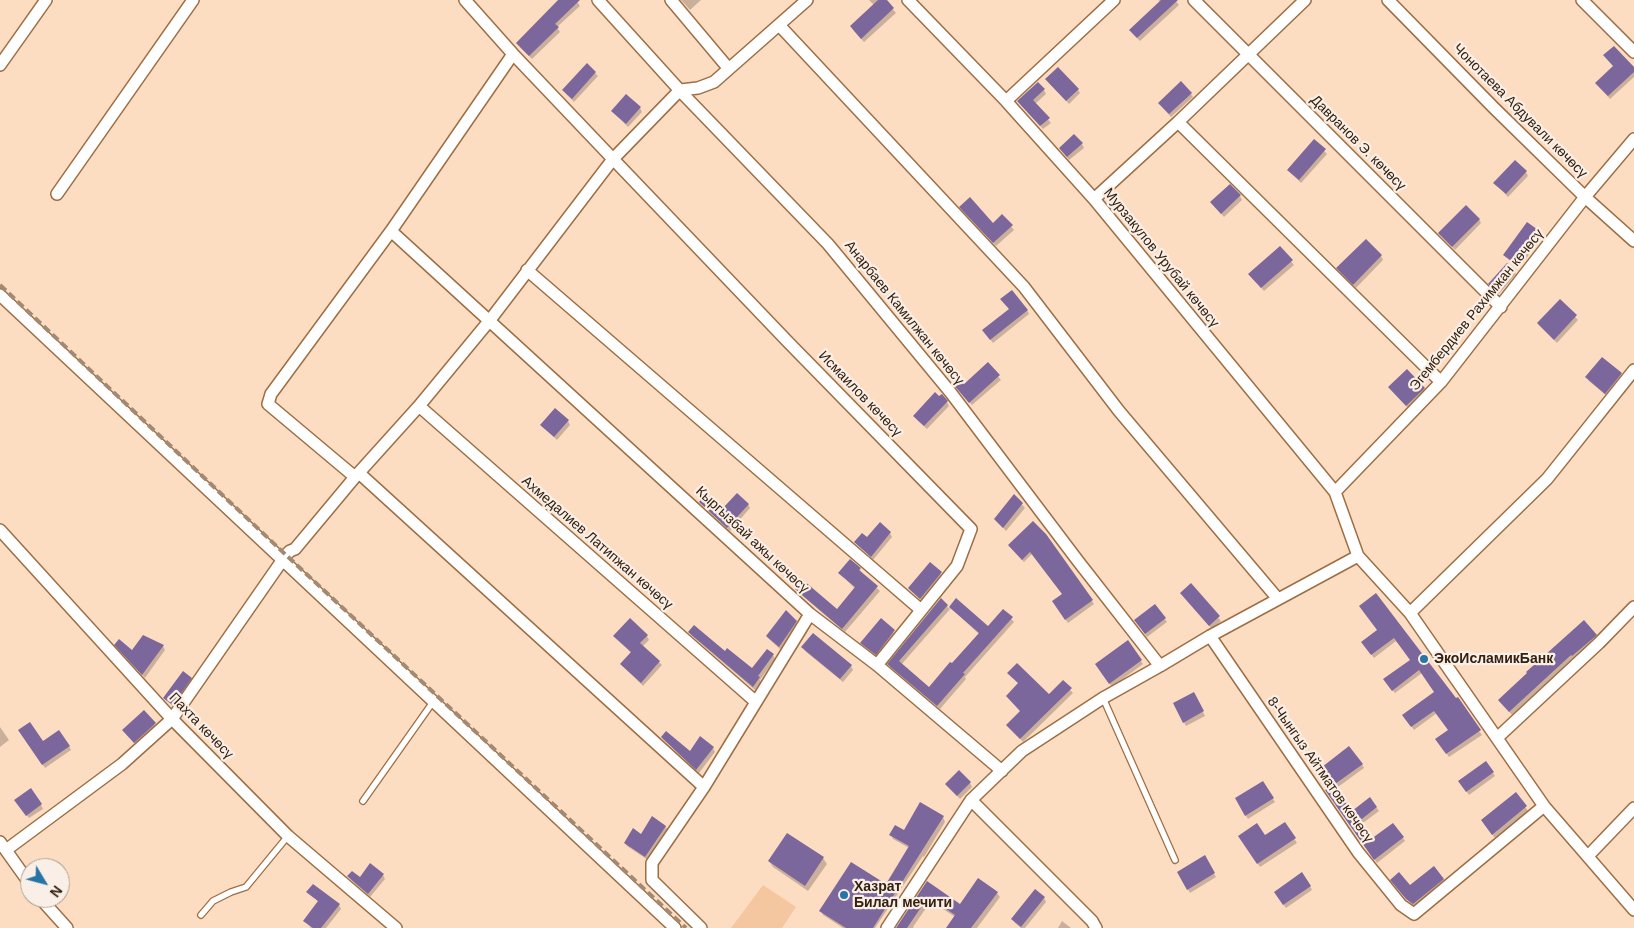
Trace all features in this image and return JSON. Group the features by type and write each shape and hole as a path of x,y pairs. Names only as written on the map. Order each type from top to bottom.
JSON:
{"street":[{"path":"0,65 46,0"},
{"path":"57,194 193,0"},
{"path":"465,0 513,54 613,159"},
{"name":"Анарбаев Камилжан көчөсү","path":"598,0 680,90 834,251 951,393 1160,666"},
{"path":"671,0 729,69"},
{"path":"20,870 3,846 122,764 172,719 282,561 290,551 295,549 490,320 613,159 680,90 698,88 714,82 808,0"},
{"name":"Мурзакулов Урубай көчөсү","path":"908,0 1006,101 1094,199 1336,492 1358,556"},
{"path":"1006,101 1114,0"},
{"name":"Давранов Э. көчөсү","path":"1194,0 1501,307"},
{"path":"1094,199 1178,122 1305,0"},
{"name":"Чонотаева Абдували көчөсү","path":"1388,0 1585,197 1634,241"},
{"path":"1582,0 1634,52"},
{"path":"779,26 1024,287 1118,411 1278,599"},
{"path":"513,54 391,231 271,394 268,404 357,475 704,787"},
{"path":"1178,122 1441,382"},
{"name":"Эгембердиев Рахимжан көчөсү","path":"1336,492 1441,382 1585,197 1634,139"},
{"name":"Исмаилов көчөсү","path":"613,159 971,529 957,566 877,665"},
{"name":"Кыргызбай ажы көчөсү","path":"391,231 810,614 877,665 1002,771"},
{"path":"527,270 921,610"},
{"path":"0,295 675,928"},
{"path":"1410,613 1547,479 1634,370"},
{"name":"Ахмедалиев Латипжан көчөсү","path":"418,406 756,702"},
{"name":"Пахта көчөсү","path":"0,530 172,719 288,836 396,928"},
{"path":"888,928 971,800 1022,751 1103,698 1210,636 1358,556 1410,613 1544,806 1634,910"},
{"path":"1497,738 1599,643 1634,607"},
{"path":"701,928 652,880 652,863 704,787 810,614"},
{"name":"8-Чынгыз Айтматов көчөсү","path":"1210,636 1358,852 1401,905 1414,914 1544,806"},
{"path":"971,800 1092,926"},
{"path":"1588,856 1634,808"},
{"path":"49,908 67,928"}],"lane":[{"path":"1103,698 1175,860"},
{"path":"363,801 433,702"},
{"path":"201,915 213,901 246,887 288,836"}],"shaded area":[{"path":"763,885 796,907 782,928 731,928"}],"building":[{"path":"558,0 580,0 555,24 559,27 529,56 516,43"},
{"path":"878,0 887,0 894,8 861,39 850,26"},
{"path":"1161,0 1178,0 1137,38 1129,30"},
{"path":"1614,46 1634,67 1634,72 1608,96 1595,83 1613,66 1603,55"},
{"path":"587,63 596,72 572,99 562,90"},
{"path":"1058,67 1079,89 1066,101 1045,79"},
{"path":"1181,81 1192,93 1169,114 1158,103"},
{"path":"1038,82 1045,89 1033,100 1050,118 1040,126 1017,101"},
{"path":"626,94 641,107 626,124 611,111"},
{"path":"1074,134 1083,143 1067,157 1059,148"},
{"path":"1314,139 1326,149 1299,180 1287,170"},
{"path":"1515,160 1527,171 1506,194 1493,183"},
{"path":"1230,184 1241,195 1221,214 1210,202"},
{"path":"970,197 993,223 1002,214 1013,225 993,243 959,207"},
{"path":"1466,205 1480,219 1452,247 1438,233"},
{"path":"1527,222 1541,232 1517,265 1503,255"},
{"path":"1366,239 1382,255 1353,285 1336,268"},
{"path":"1280,246 1293,260 1261,288 1248,274"},
{"path":"1507,263 1515,270 1496,291 1488,284"},
{"path":"1012,290 1028,310 990,340 982,330 1009,309 1000,299"},
{"path":"1560,299 1577,315 1554,340 1537,323"},
{"path":"1602,357 1622,373 1605,394 1585,377"},
{"path":"988,362 1000,375 969,403 953,384 959,379 963,385"},
{"path":"1407,369 1425,388 1406,406 1388,387"},
{"path":"935,392 939,396 942,394 948,401 924,426 913,416"},
{"path":"555,408 569,420 554,437 540,425"},
{"path":"737,493 749,504 727,528 699,502 706,494 723,508"},
{"path":"1014,494 1023,503 1003,528 994,519"},
{"path":"1033,521 1046,534 1093,600 1065,620 1052,601 1062,594 1030,552 1022,560 1008,545"},
{"path":"880,522 891,532 871,557 854,542 862,533 867,537"},
{"path":"850,559 861,568 859,570 878,586 842,629 795,589 803,580 837,609 855,587 838,573"},
{"path":"930,562 942,572 920,599 908,588"},
{"path":"1191,583 1220,616 1209,626 1180,593"},
{"path":"1376,593 1456,698 1458,697 1481,730 1446,754 1435,739 1448,730 1434,711 1411,727 1402,715 1434,692 1419,670 1392,691 1383,679 1410,660 1394,638 1371,655 1361,642 1377,630 1359,606"},
{"path":"941,598 948,605 899,661 929,687 950,662 952,663 979,633 949,607 956,598 988,626 1003,609 1013,617 963,673 965,674 937,706 887,664"},
{"path":"1155,604 1166,618 1145,634 1134,620"},
{"path":"786,610 797,621 779,647 766,636"},
{"path":"630,618 648,635 640,643 660,661 641,683 620,664 631,652 613,636"},
{"path":"881,618 895,630 876,655 860,643"},
{"path":"1584,620 1597,635 1571,655 1509,712 1498,700"},
{"path":"694,625 725,651 727,648 752,668 767,649 774,654 758,676 760,677 753,687 688,632"},
{"path":"813,633 852,665 840,679 801,647"},
{"path":"143,635 164,645 142,675 114,645 119,639 132,650"},
{"path":"1128,640 1142,660 1109,684 1095,664"},
{"path":"1017,663 1049,694 1063,680 1072,688 1020,739 1006,725 1020,711 1006,696 1018,683 1007,673"},
{"path":"183,671 192,678 173,705 163,698"},
{"path":"1194,692 1204,711 1183,723 1173,703"},
{"path":"144,710 156,723 134,743 122,730"},
{"path":"30,722 43,741 59,730 70,746 42,765 18,730"},
{"path":"666,731 690,751 700,736 714,747 696,770 661,737"},
{"path":"1349,746 1363,764 1335,784 1322,767"},
{"path":"1486,761 1494,772 1466,792 1458,781"},
{"path":"959,770 971,782 957,796 945,784"},
{"path":"1263,781 1274,798 1245,816 1235,798"},
{"path":"1332,785 1352,811 1370,797 1377,807 1358,822 1371,839 1393,823 1404,837 1374,860 1325,790"},
{"path":"31,788 42,804 26,816 14,800"},
{"path":"1516,792 1527,806 1492,835 1481,820"},
{"path":"920,802 944,816 873,928 846,928 819,911 851,862 886,884 909,846 889,835 895,825 904,830"},
{"path":"652,816 666,826 645,857 624,843 633,828 641,834"},
{"path":"1285,822 1296,838 1257,864 1238,836 1257,823 1265,835"},
{"name":"Хазрат Билал мечити","path":"787,833 824,857 805,886 768,861"},
{"path":"1205,855 1215,873 1187,890 1177,872"},
{"path":"370,863 384,874 368,894 347,876 352,871 360,877"},
{"path":"1434,866 1444,879 1413,904 1406,899 1390,880 1399,872 1410,885"},
{"path":"1302,872 1311,886 1283,905 1274,892"},
{"path":"978,878 998,892 971,928 946,928 955,915 928,897 907,928 896,928 927,881 960,904"},
{"path":"313,884 340,904 321,928 313,928 303,921 318,901 306,892"},
{"path":"1035,889 1045,897 1021,927 1011,919"}],"railway":[{"path":"0,285 686,928"}],"place":[{"name":"ЭкоИсламикБанк","path":"1424,659"},
{"name":"Хазрат Билал мечити","path":"844,895"}]}
